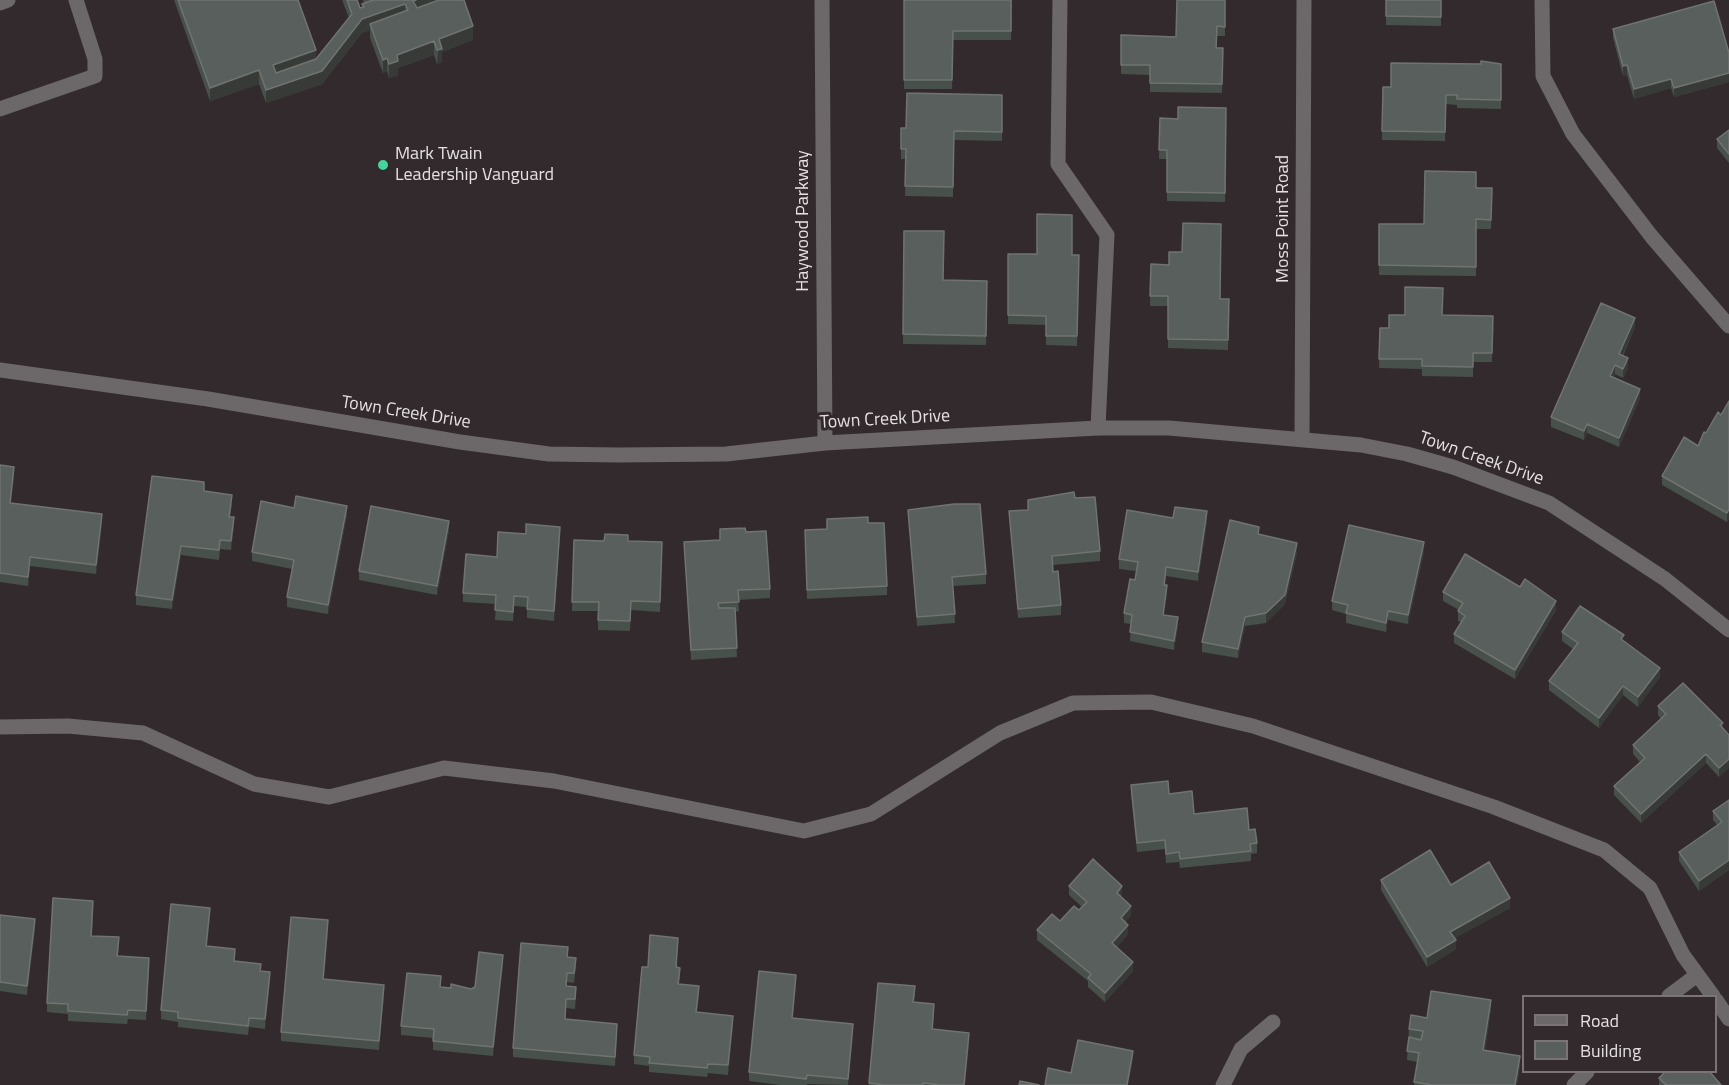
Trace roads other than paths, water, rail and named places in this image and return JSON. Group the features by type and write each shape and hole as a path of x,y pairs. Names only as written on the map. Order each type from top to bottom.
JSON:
{"street":[{"path":"0,3 8,0"},
{"path":"0,109 95,76 95,59 76,0"},
{"name":"Haywood Parkway","path":"822,0 825,442"},
{"path":"1060,0 1058,164 1107,235 1098,428"},
{"name":"Moss Point Road","path":"1302,438 1304,0"},
{"path":"1542,0 1543,76 1573,134 1652,237 1729,326"},
{"name":"Town Creek Drive","path":"0,370 208,399 460,442 549,454 726,454 825,442 1098,428 1169,428 1361,445 1407,454 1462,470 1549,504 1665,579 1729,630"},
{"path":"0,727 68,726 143,733 254,784 329,797 444,768 554,781 804,831 871,814 1000,733 1073,704 1151,702 1264,730 1494,807 1604,850 1650,888 1683,955 1712,995"},
{"path":"1670,995 1697,975"},
{"path":"1717,1002 1729,1019"},
{"path":"1223,1085 1241,1049 1273,1022"},
{"path":"1574,1085 1585,1073"}],"place":[{"name":"Mark Twain Leadership Vanguard","path":"383,165"}]}
